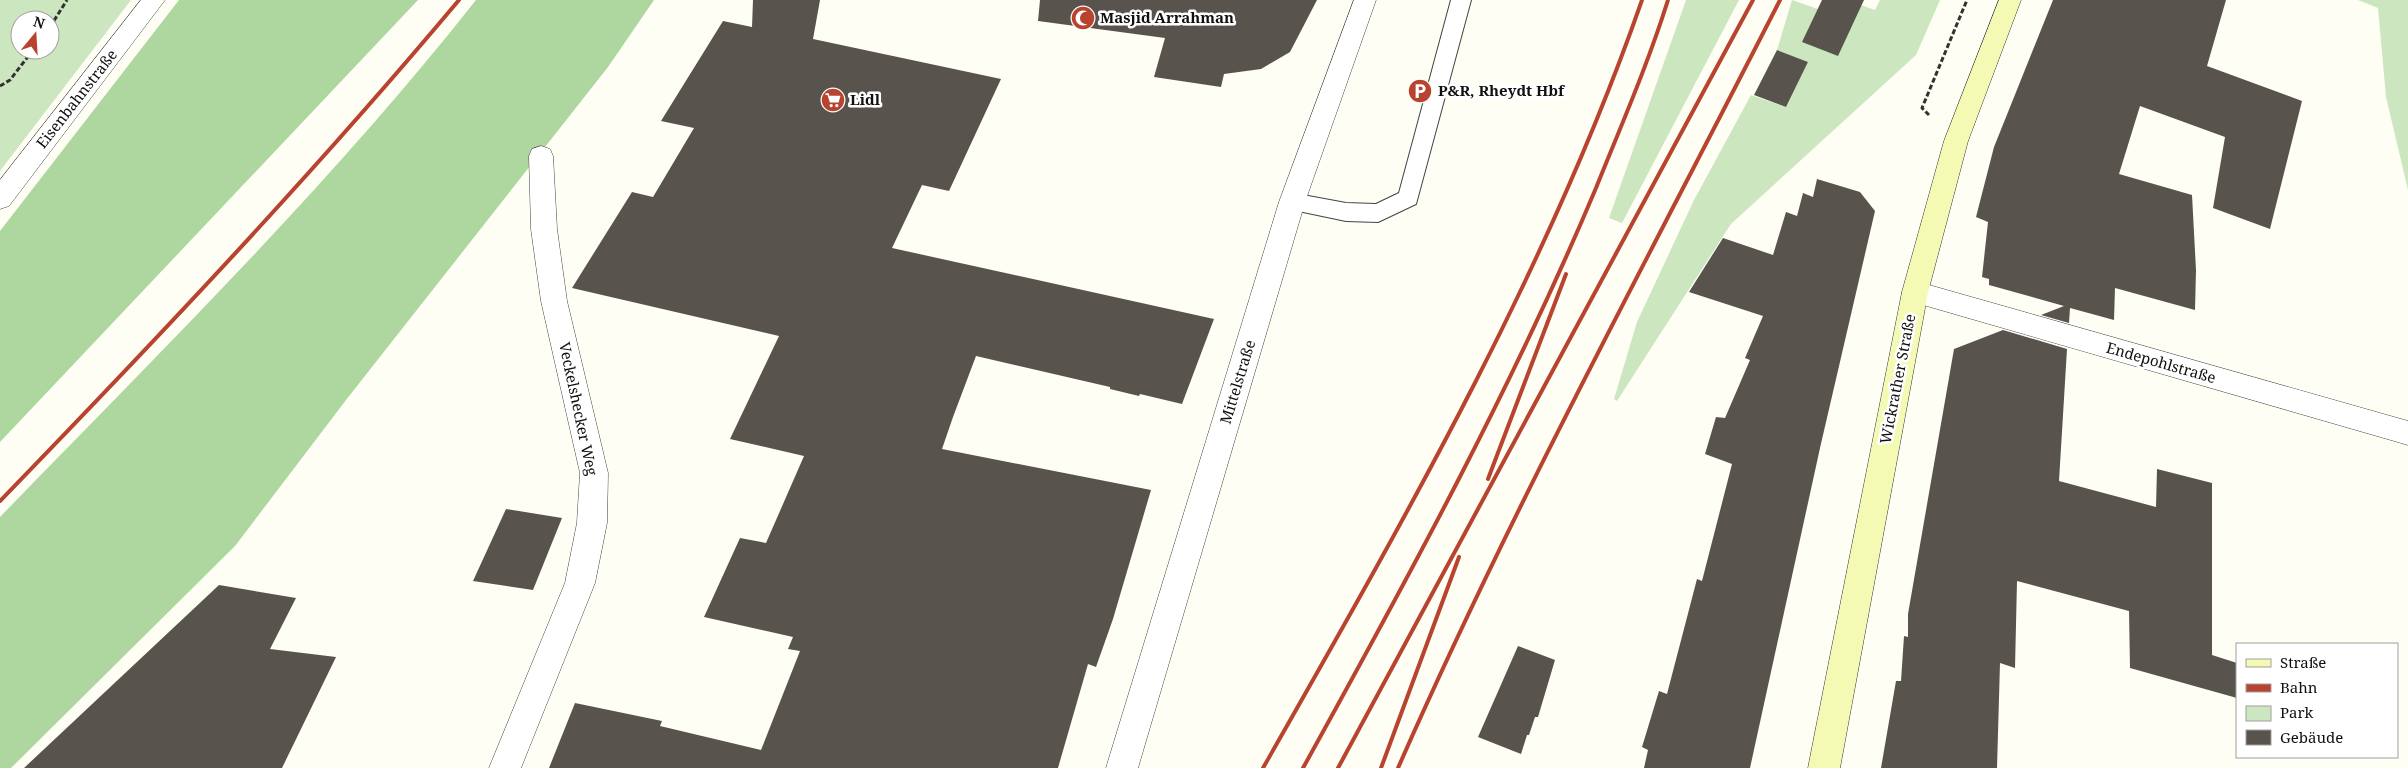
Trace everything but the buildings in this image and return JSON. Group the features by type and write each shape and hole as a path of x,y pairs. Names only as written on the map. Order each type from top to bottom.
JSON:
{"main road":[{"name":"Wickrather Straße","path":"1824,768 1915,292 1956,141 2010,0"}],"street":[{"name":"Eisenbahnstraße","path":"0,199 154,0"},
{"name":"Mittelstraße","path":"1122,768 1292,202 1365,0"},
{"name":"Veckelshecker Weg","path":"505,768 580,583 592,523 594,473 554,301 544,229 541,156"},
{"name":"Endepohlstraße","path":"1915,292 2408,433"}],"lane":[{"path":"1292,202 1346,212 1378,213 1408,198 1461,0"}],"path":[{"path":"60,11 67,0"},
{"path":"0,86 10,80 25,60"}],"green space":[{"path":"0,0 131,0 0,171"},
{"path":"179,0 418,0 0,442 0,231"},
{"path":"476,0 654,0 608,67 346,400 235,546 11,768 0,768 0,517 184,328 305,200 421,68"},
{"path":"1686,0 1739,0 1622,223 1609,218"},
{"path":"1792,0 1818,9 1861,5 1875,10 1880,0 1940,0 1916,55 1731,224 1617,401 1614,399 1637,322 1694,200 1751,95 1786,107 1808,62 1777,50"},
{"path":"2358,0 2408,0 2408,190 2386,97 2378,8"}],"railway":[{"path":"0,501 234,255 348,129 459,0"},
{"path":"1263,768 1420,487 1518,296 1563,199 1605,100 1642,0"},
{"path":"1303,768 1420,554 1530,336 1596,188 1643,71 1668,0"},
{"path":"1338,768 1753,0"},
{"path":"1398,768 1442,670 1535,477 1780,0"},
{"path":"1488,479 1566,274"},
{"path":"1381,768 1459,557"}],"place":[{"name":"Masjid Arrahman","path":"1083,18"},
{"name":"P&R, Rheydt Hbf","path":"1420,91"},
{"name":"Lidl","path":"833,100"}]}
